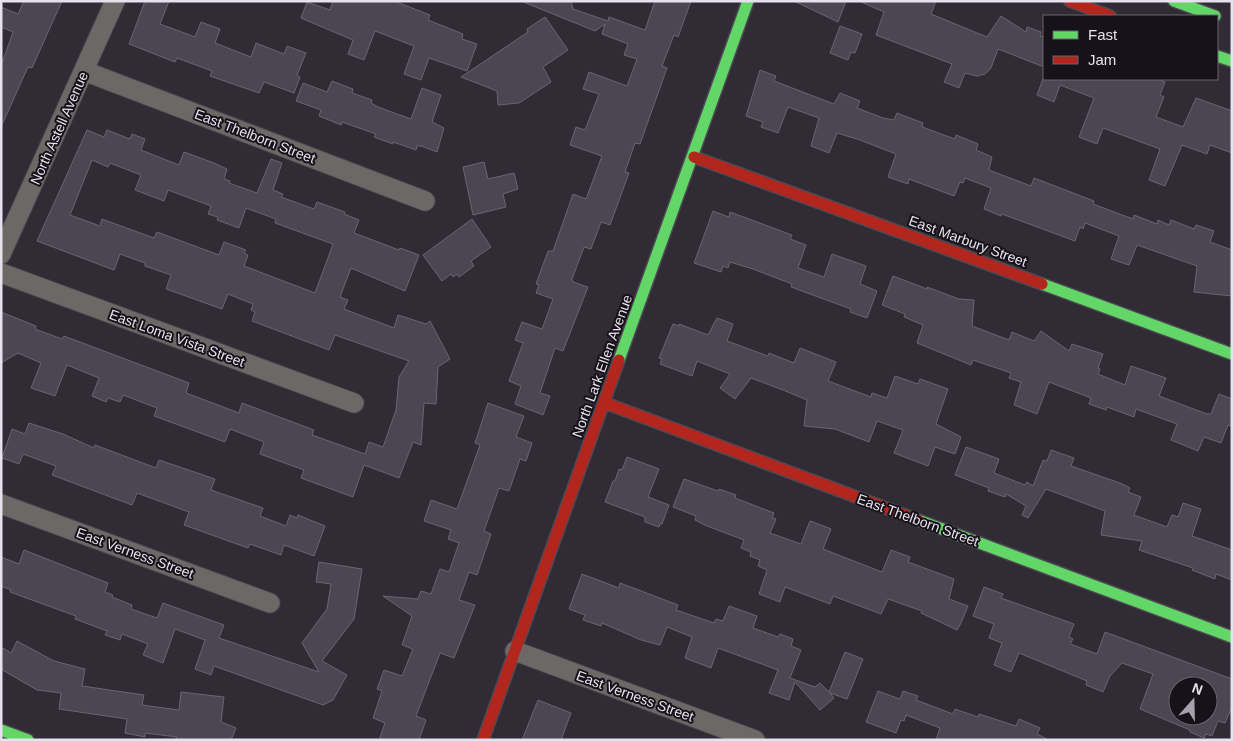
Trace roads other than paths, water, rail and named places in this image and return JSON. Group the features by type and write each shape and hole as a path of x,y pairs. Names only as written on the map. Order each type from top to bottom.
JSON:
{"street":[{"name":"North Astell Avenue","path":"1,254 115,1"},
{"name":"North Lark Ellen Avenue","path":"483,740 694,157 748,1"},
{"path":"1070,1 1107,15"},
{"path":"1174,1 1210,15"},
{"path":"1218,56 1232,61"},
{"name":"East Thelborn Street","path":"84,71 425,201"},
{"name":"East Marbury Street","path":"694,157 1232,354"},
{"name":"East Loma Vista Street","path":"1,273 354,403"},
{"name":"East Thelborn Street","path":"605,403 1232,637"},
{"name":"East Verness Street","path":"1,504 270,603"},
{"name":"East Verness Street","path":"515,652 755,740"},
{"path":"1,730 28,740"}]}
